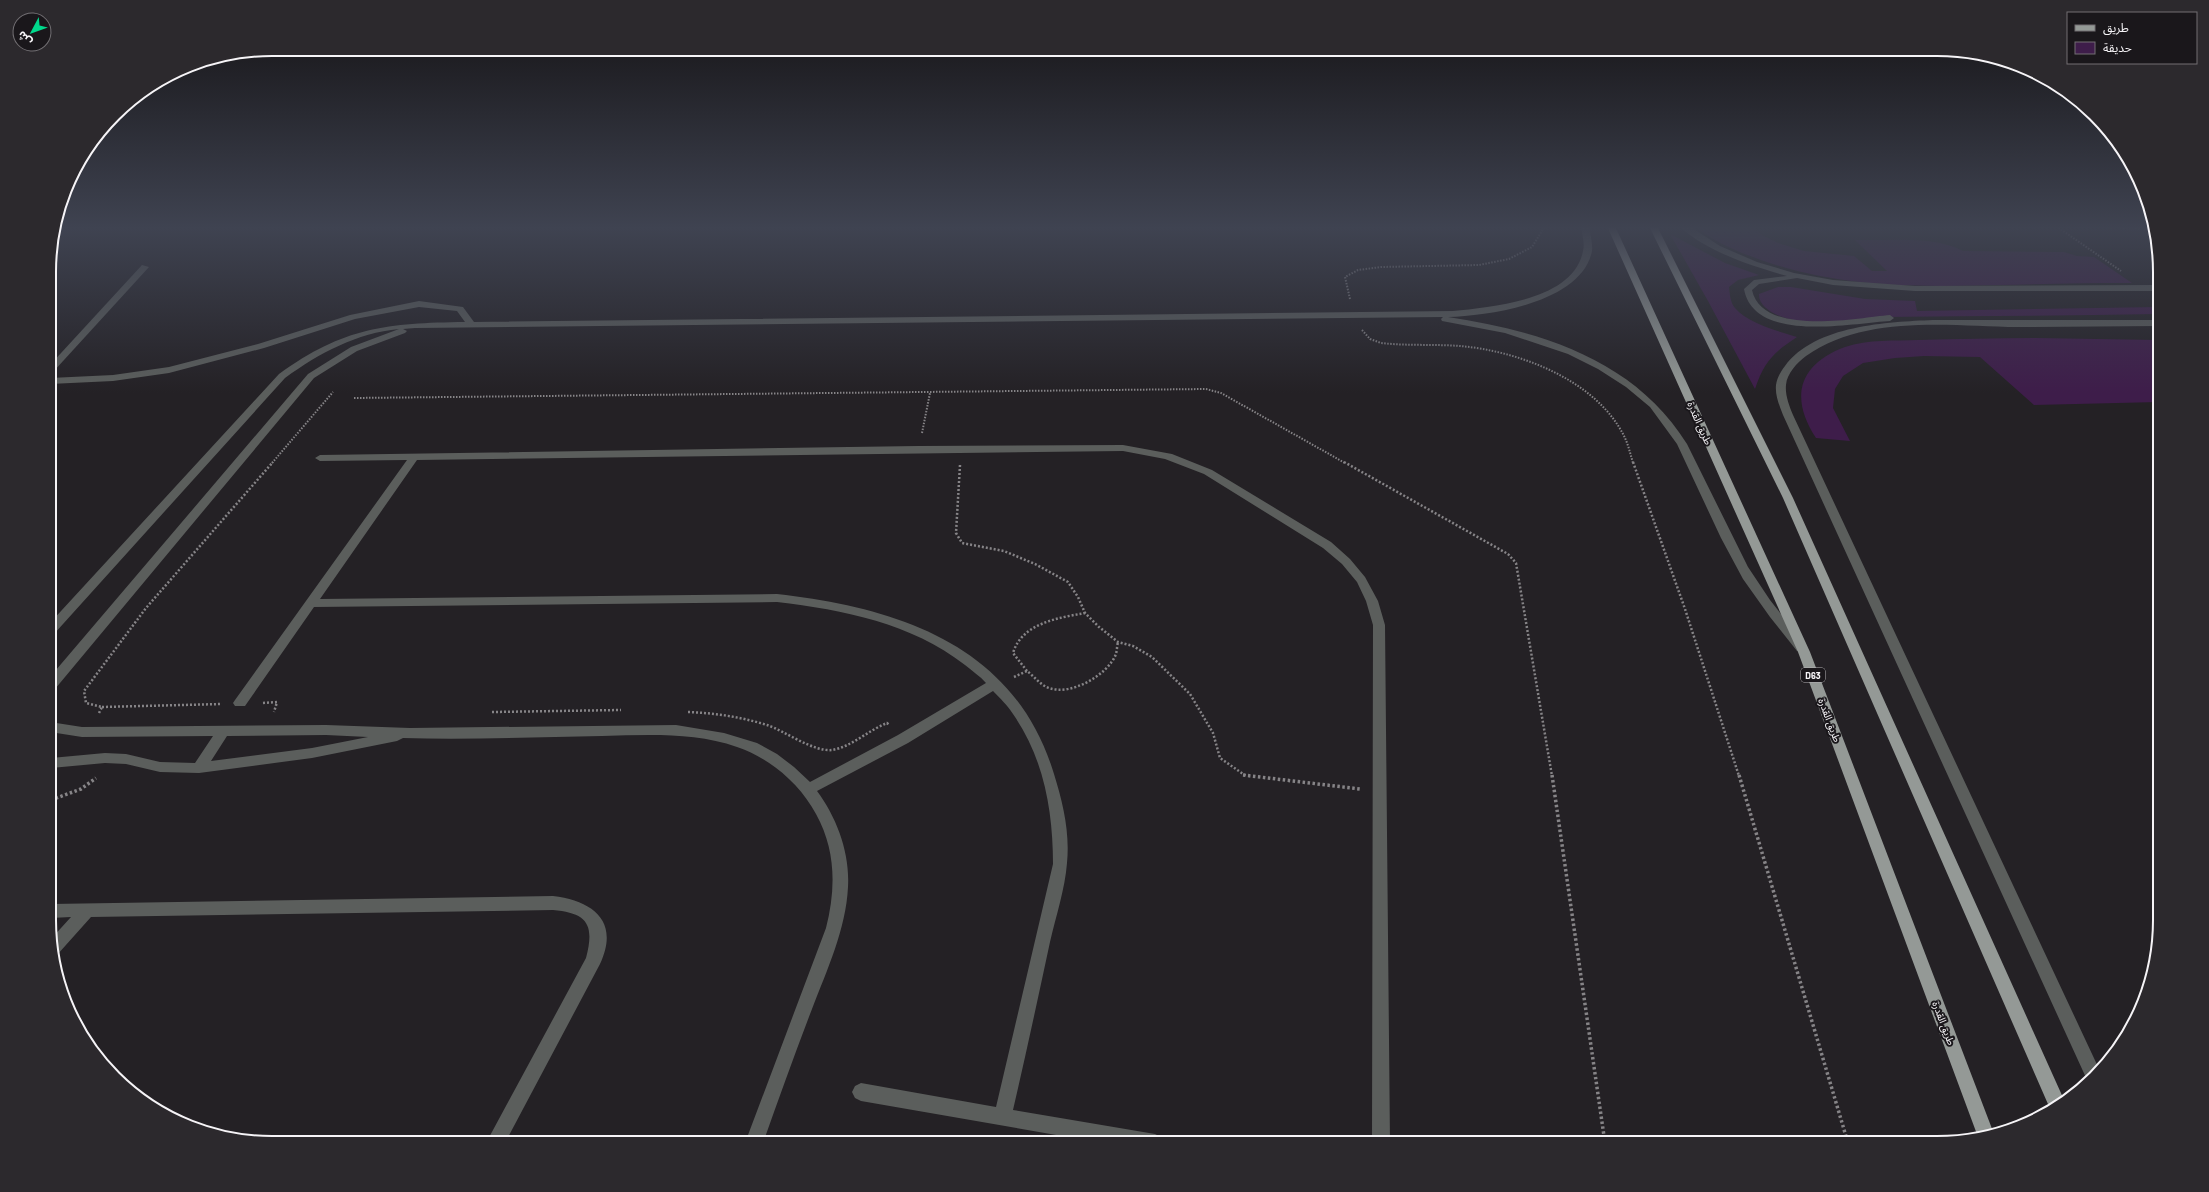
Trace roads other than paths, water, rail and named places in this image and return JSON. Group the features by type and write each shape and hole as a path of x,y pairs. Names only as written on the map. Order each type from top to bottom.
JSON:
{"main road":[{"name":"طريق القدرة","path":"1636,282 1804,652 1984,1131"},
{"path":"1681,282 1788,498 2055,1101"}],"street":[{"path":"56,363 132,282"},
{"path":"56,624 282,376 310,356 350,337 389,327 1398,313 1453,314 1513,305 1550,292 1566,282"},
{"path":"1759,282 1748,289 1748,294 1754,304 1770,315 1805,325 1828,325 1889,318 1925,324"},
{"path":"1829,282 1895,290 2153,288"},
{"path":"56,381 113,378 169,370 261,346 353,317 419,304 460,309 472,325"},
{"path":"1398,313 1475,324 1539,340 1599,367 1638,393 1662,415 1672,428 1745,571 1764,601 1804,652"},
{"path":"2091,1071 1805,449 1792,426 1783,398 1781,385 1785,374 1792,363 1813,346 1833,337 1862,329 1925,324 2153,323"},
{"path":"56,679 311,376 337,358 359,347 389,335 427,326"},
{"path":"320,458 918,449 1123,448 1168,456 1208,472 1327,544 1342,556 1364,583 1372,597 1379,626 1381,1136"},
{"path":"240,703 414,457"},
{"path":"312,603 777,598 812,600 878,614 909,625 937,639 964,656 997,684 1023,719 1037,744 1048,771 1056,800 1060,831 1060,864 1004,1116"},
{"path":"809,789 903,739 997,684"},
{"path":"56,728 82,732 333,730 410,734 676,730 716,736 752,747 784,765 809,789 827,817 838,850 841,886 835,926 757,1136"},
{"path":"199,768 223,731"},
{"path":"56,762 82,759 112,759 160,767 199,768 312,753 410,734"},
{"path":"56,911 553,902 569,904 583,909 593,918 598,930 599,944 594,960 499,1136"},
{"path":"57,943 88,910"},
{"path":"861,1092 1116,1136"}]}
